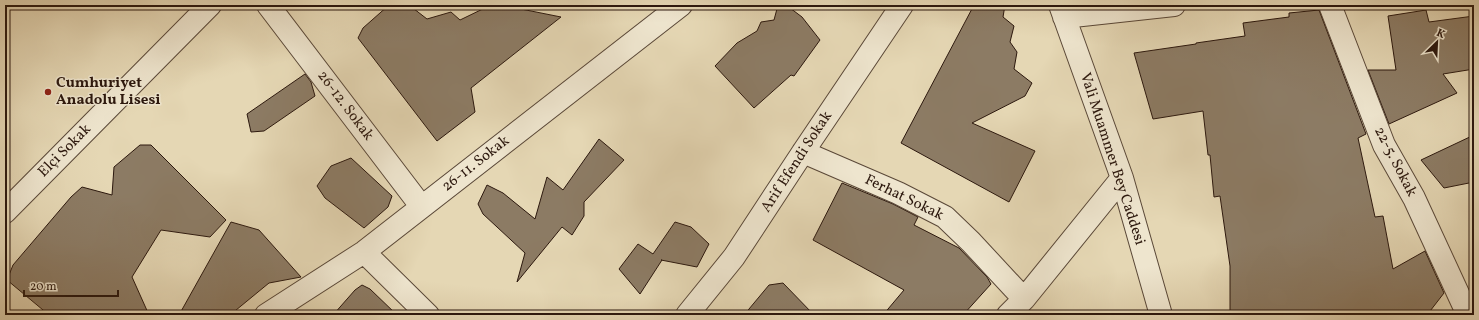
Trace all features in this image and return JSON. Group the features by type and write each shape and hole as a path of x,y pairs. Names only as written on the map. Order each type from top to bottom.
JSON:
{"street":[{"name":"Elçi Sokak","path":"5,212 210,5"},
{"name":"26-12. Sokak","path":"268,5 421,206"},
{"name":"26-11. Sokak","path":"266,315 364,252 421,206 681,5"},
{"name":"Arif Efendi Sokak","path":"687,315 734,257 902,5"},
{"path":"1062,11 1174,5"},
{"name":"22-5. Sokak","path":"1330,5 1384,145 1414,198 1468,315"},
{"name":"Vali Muammer Bey Caddesi","path":"1062,11 1122,178 1161,315"},
{"name":"Ferhat Sokak","path":"803,152 898,193 945,216 1024,299"},
{"path":"1008,315 1024,299 1122,178"},
{"path":"364,252 428,315"}],"building":[{"path":"389,5 409,5 427,19 451,12 460,20 491,5 501,5 561,17 471,88 475,112 437,141 358,38 363,28"},
{"path":"778,5 786,5 802,17 820,40 794,76 791,75 754,108 715,66 737,43 757,31 761,22 774,20"},
{"path":"974,5 1005,5 1003,17 1014,26 1010,42 1017,52 1014,69 1032,83 1025,96 972,123 1035,151 1009,202 901,143"},
{"path":"1319,10 1366,134 1358,138 1375,217 1383,216 1393,269 1425,251 1444,293 1427,315 1230,315 1230,266 1220,196 1214,197 1210,155 1208,155 1203,111 1153,119 1134,53 1245,36 1243,23 1289,17 1289,13"},
{"path":"1426,10 1429,22 1474,16 1474,69 1443,74 1457,93 1389,124 1368,70 1396,70 1388,16"},
{"path":"305,74 311,82 315,96 264,131 251,132 247,114"},
{"path":"1474,135 1474,182 1444,188 1421,160"},
{"path":"599,139 624,160 584,202 584,216 572,235 562,227 517,282 525,253 483,214 478,204 487,185 503,193 535,219 547,177 563,190"},
{"path":"140,145 151,145 226,220 210,237 161,230 132,277 149,315 49,315 7,280 13,265 71,197 82,187 112,195 114,167"},
{"path":"351,158 392,196 388,207 364,228 325,198 317,186 331,166"},
{"path":"842,183 893,204 918,217 914,225 959,248 987,277 991,284 963,315 883,315 904,290 813,240"},
{"path":"231,222 259,230 301,277 269,283 230,315 179,315"},
{"path":"675,222 691,227 709,244 697,267 662,260 640,294 619,269 638,244 653,254"},
{"path":"783,283 814,315 744,315 769,285"},
{"path":"362,285 370,289 397,315 333,315 355,290"}],"place":[{"name":"Cumhuriyet Anadolu Lisesi","path":"48,92"}]}
